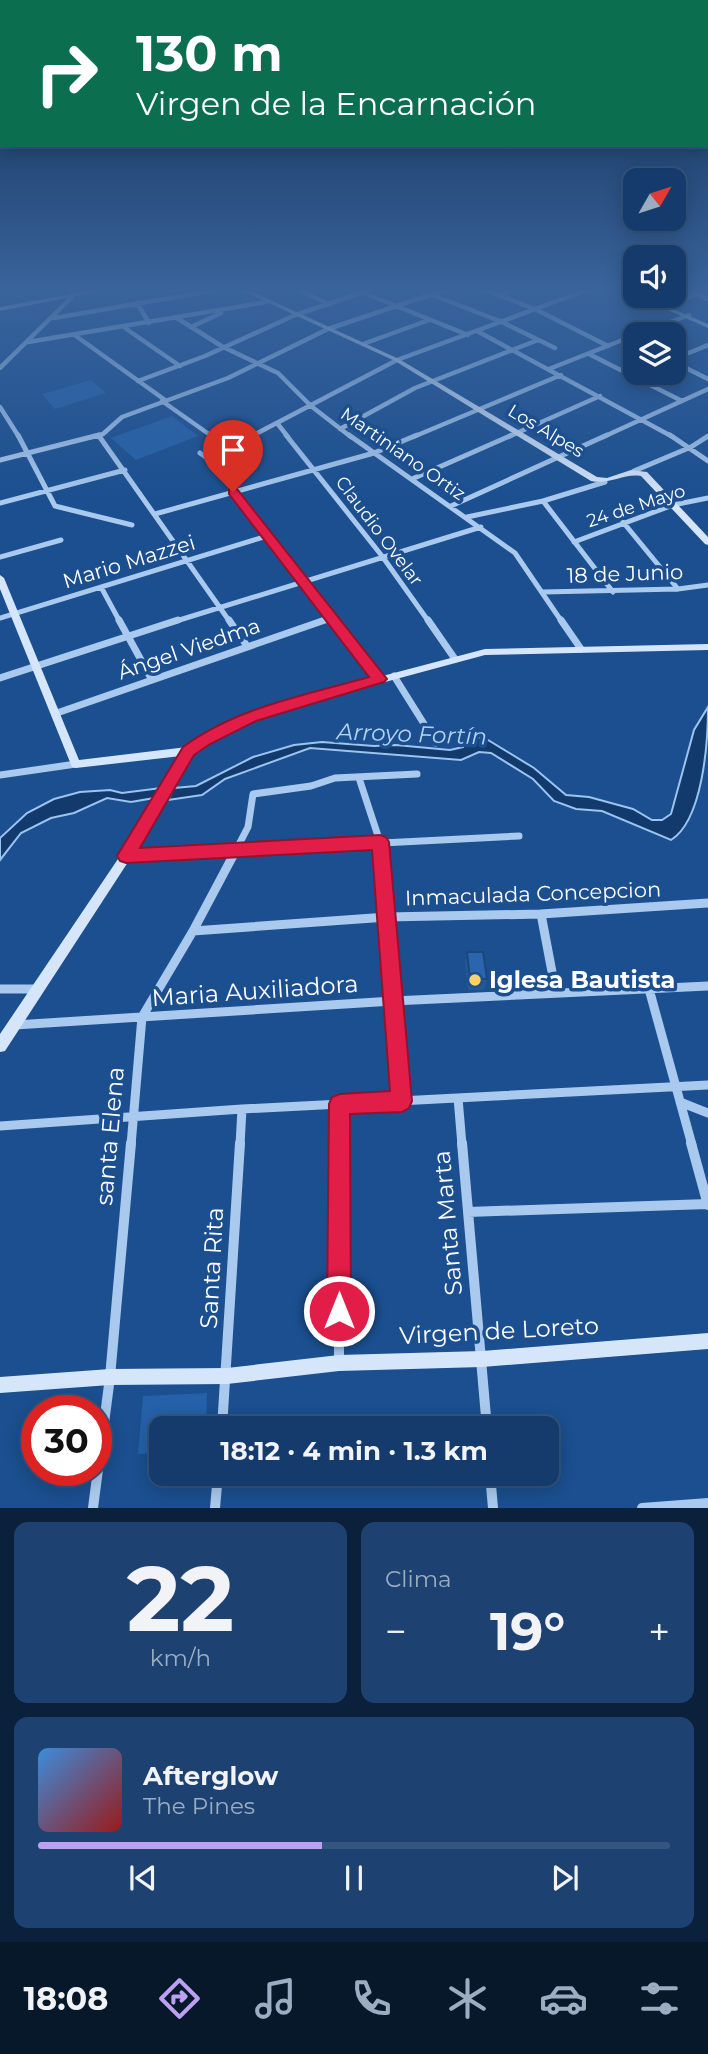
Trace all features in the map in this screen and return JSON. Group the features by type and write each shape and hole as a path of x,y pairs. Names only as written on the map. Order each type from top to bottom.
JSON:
{"street":[{"path":"107,358 229,448 405,358"},
{"path":"169,358 180,366"},
{"path":"138,381 197,358"},
{"name":"Martiniano Ortiz","path":"250,358 278,373 341,429 515,554 581,649"},
{"path":"0,460 107,433 114,421 122,417 228,378 270,358"},
{"name":"Los Alpes","path":"392,358 594,479 605,482"},
{"path":"341,429 432,381 491,358"},
{"path":"528,358 643,419 691,447 708,461"},
{"path":"548,369 577,358"},
{"path":"598,358 682,401"},
{"path":"686,367 708,379"},
{"path":"155,514 374,453 561,376"},
{"path":"451,506 708,389"},
{"path":"412,479 600,396"},
{"path":"0,407 9,418 55,506 132,525"},
{"path":"0,420 9,418"},
{"name":"Claudio Ovelar","path":"277,423 382,556 455,659"},
{"path":"99,436 189,560 247,646"},
{"path":"467,517 543,501 605,482 691,447 708,436"},
{"path":"200,453 210,460 379,679"},
{"path":"0,503 125,470"},
{"path":"634,471 644,474 708,541"},
{"name":"24 de Mayo","path":"574,542 673,505 708,498"},
{"path":"543,501 612,592"},
{"path":"623,522 678,589"},
{"path":"0,678 302,580 481,527"},
{"name":"Mario Mazzei","path":"0,618 267,536"},
{"path":"0,557 61,540"},
{"path":"0,578 76,764"},
{"name":"18 de Junio","path":"543,592 612,592 708,585"},
{"path":"101,587 152,680"},
{"name":"Ángel Viedma","path":"57,713 332,618"},
{"path":"0,775 189,751 230,724 455,659 505,650 708,647"},
{"path":"394,676 436,743"},
{"path":"0,1046 126,856 189,751"},
{"path":"402,1101 380,842 359,778 417,774"},
{"name":"santa Elena","path":"93,1508 110,1377 142,1017 193,931 250,822 253,794 311,786 335,778 359,778"},
{"path":"126,856 519,836"},
{"name":"Inmaculada Concepcion","path":"193,931 387,917 541,914 708,903"},
{"path":"541,914 556,993"},
{"name":"Maria Auxiliadora","path":"15,1025 393,1001 708,986"},
{"path":"0,989 38,989"},
{"path":"468,1212 708,1204 649,989"},
{"path":"0,1126 242,1109 708,1085"},
{"name":"Santa Marta","path":"457,1098 486,1416"},
{"path":"680,1102 708,1113"},
{"path":"339,1363 340,1104"},
{"name":"Santa Rita","path":"223,1416 242,1109"},
{"name":"Virgen de Loreto","path":"0,1385 110,1377 227,1376 339,1363 482,1359 708,1341"},
{"path":"215,1508 217,1486"},
{"path":"491,1486 493,1508"},
{"path":"642,1508 708,1503"}],"shaded area":[{"path":"91,380 106,393 55,409 42,394"},
{"path":"172,416 198,436 136,460 111,438"},
{"path":"708,707 705,759 697,798 682,830 671,840 602,811 576,809 554,801 533,779 491,753 479,752 461,760 310,748 225,779 202,795 168,800 174,788 196,786 253,757 294,745 322,742 450,750 463,747 470,739 483,737 534,768 566,795 589,797 633,809 652,820 662,820 671,814 694,730"},
{"path":"161,788 154,798 131,802 107,798 74,813 51,818 21,833 0,860 0,838 27,813 54,799 80,792 110,790 122,793"},
{"path":"207,1393 206,1416 149,1416 149,1454 138,1454 143,1396"}],"building":[{"path":"467,952 483,952 487,979 470,979"}],"place":[{"name":"Iglesa Bautista","path":"475,980"}],"route":[{"path":"233,492 379,679 250,717 230,724 204,739 189,751 126,856 380,842 402,1101 340,1104 339,1311"}],"water label":[{"name":"Arroyo Fortín","path":"412,734"}]}
